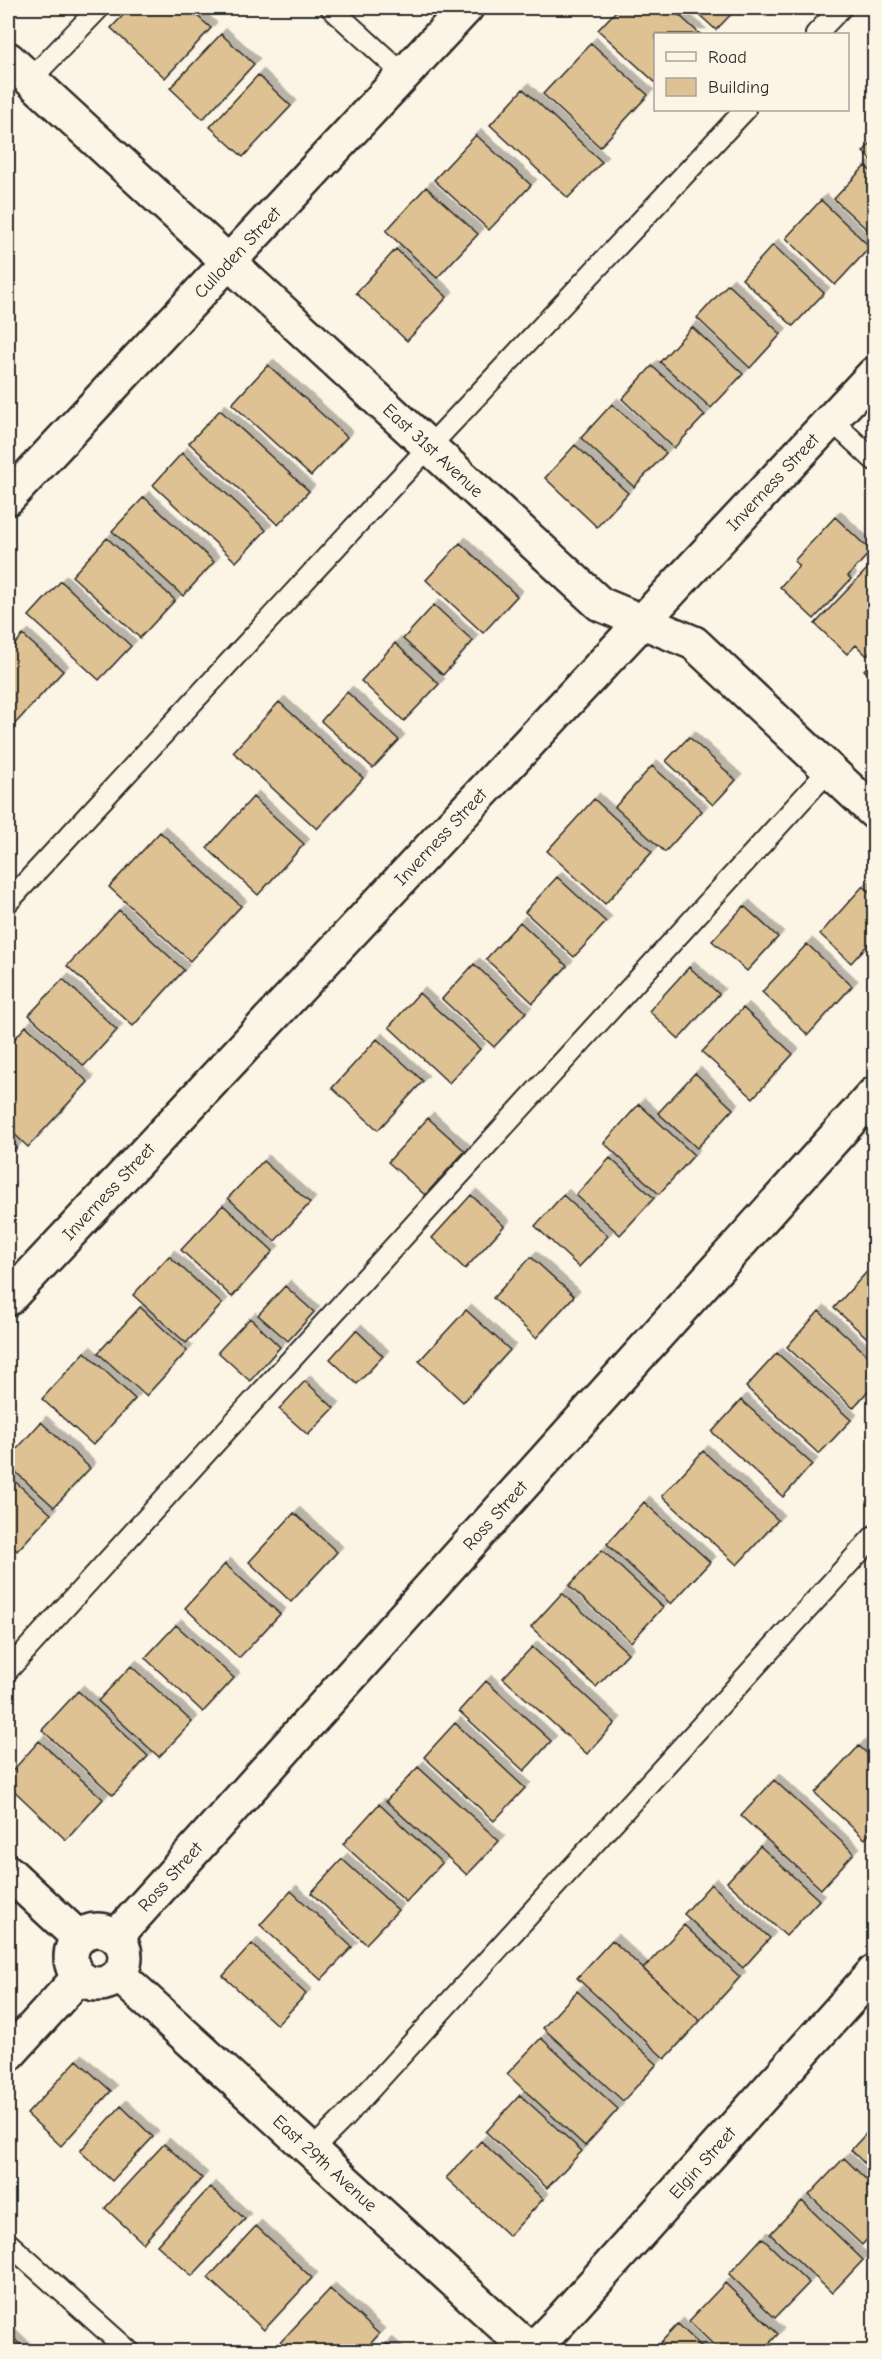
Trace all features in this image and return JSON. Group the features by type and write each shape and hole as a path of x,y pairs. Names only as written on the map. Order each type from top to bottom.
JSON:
{"street":[{"name":"Culloden Street","path":"8,498 466,8"},
{"name":"East 31st Avenue","path":"19,70 600,604 694,643 874,812"},
{"name":"Inverness Street","path":"8,1299 874,374"},
{"name":"Ross Street","path":"116,1937 874,1094"},
{"path":"8,1872 79,1938"},
{"path":"93,1930 109,1932 116,1937 124,1951 123,1967 119,1975 104,1984 87,1982 79,1977 71,1962 73,1945 79,1938 93,1930"},
{"name":"Elgin Street","path":"531,2351 874,1972"},
{"name":"East 29th Avenue","path":"119,1975 531,2351"},
{"path":"8,2055 79,1977"}],"lane":[{"path":"19,70 99,8"},
{"path":"331,8 403,74"},
{"path":"817,33 841,8"},
{"path":"8,902 430,446 745,111"},
{"path":"831,420 874,460"},
{"path":"8,1670 829,770"},
{"path":"312,2151 874,1536"},
{"path":"8,2243 130,2352"}],"building":[{"path":"130,8 188,8 211,28 165,78 111,28"},
{"path":"619,8 671,8 699,33 654,33 654,81 598,30"},
{"path":"692,8 737,8 716,30"},
{"path":"221,34 254,64 203,119 170,88"},
{"path":"591,43 648,95 600,147 543,94"},
{"path":"258,75 291,106 243,157 210,127"},
{"path":"523,89 602,162 568,198 490,125"},
{"path":"476,135 531,185 489,230 434,180"},
{"path":"874,139 874,162 863,152"},
{"path":"865,166 874,174 874,236 834,199"},
{"path":"426,187 478,234 437,278 386,231"},
{"path":"821,200 870,247 835,285 786,238"},
{"path":"773,245 824,293 793,326 742,279"},
{"path":"396,249 447,297 407,341 356,293"},
{"path":"728,284 781,334 750,368 697,318"},
{"path":"692,327 743,374 711,408 660,362"},
{"path":"268,365 347,437 311,476 232,404"},
{"path":"652,366 705,415 674,448 622,399"},
{"path":"612,404 666,453 634,487 581,438"},
{"path":"220,410 309,491 278,525 189,443"},
{"path":"575,445 628,493 597,527 545,478"},
{"path":"182,453 266,530 236,562 153,485"},
{"path":"144,497 214,562 183,596 112,531"},
{"path":"835,517 871,551 848,576 851,579 814,619 780,587 799,566 794,561"},
{"path":"107,538 175,600 140,638 72,576"},
{"path":"460,543 517,596 483,633 426,580"},
{"path":"869,567 874,572 874,648 867,656 856,645 847,654 815,624"},
{"path":"61,581 131,646 99,680 29,616"},
{"path":"434,605 473,641 443,675 403,639"},
{"path":"23,635 63,671 13,726 8,721 8,652"},
{"path":"395,643 439,684 404,721 361,681"},
{"path":"874,659 874,680 864,670"},
{"path":"347,692 399,740 373,768 321,721"},
{"path":"279,702 363,778 317,829 233,752"},
{"path":"689,737 736,780 713,805 666,761"},
{"path":"652,766 702,811 665,852 615,807"},
{"path":"253,797 304,844 258,895 207,848"},
{"path":"594,799 652,852 605,904 547,851"},
{"path":"160,832 241,906 190,961 109,887"},
{"path":"557,877 606,922 574,957 525,912"},
{"path":"863,886 874,896 874,938 851,963 820,934"},
{"path":"744,906 778,937 747,971 712,941"},
{"path":"119,910 184,970 133,1026 67,966"},
{"path":"520,922 567,966 533,1003 486,959"},
{"path":"807,944 852,986 808,1035 762,992"},
{"path":"474,964 526,1012 494,1047 442,999"},
{"path":"689,967 719,994 679,1039 649,1011"},
{"path":"63,979 117,1030 84,1066 29,1015"},
{"path":"419,993 480,1049 449,1083 389,1027"},
{"path":"743,1008 793,1054 753,1098 702,1052"},
{"path":"26,1026 88,1082 28,1147 8,1128 8,1046"},
{"path":"377,1039 423,1081 378,1130 332,1088"},
{"path":"695,1073 733,1109 697,1148 658,1113"},
{"path":"639,1104 694,1155 659,1194 604,1143"},
{"path":"428,1118 465,1151 425,1195 388,1162"},
{"path":"8,1138 17,1147 8,1157"},
{"path":"610,1158 654,1198 620,1235 576,1195"},
{"path":"263,1161 310,1203 275,1241 228,1198"},
{"path":"471,1195 504,1226 465,1269 432,1238"},
{"path":"563,1195 608,1236 579,1267 535,1226"},
{"path":"223,1205 273,1251 232,1297 181,1250"},
{"path":"169,1256 222,1304 186,1343 133,1295"},
{"path":"531,1257 574,1296 536,1338 493,1298"},
{"path":"874,1264 874,1344 834,1308"},
{"path":"285,1286 314,1312 288,1341 258,1315"},
{"path":"140,1307 187,1351 146,1396 98,1353"},
{"path":"466,1310 510,1350 463,1402 419,1361"},
{"path":"819,1311 874,1361 874,1384 853,1408 787,1347"},
{"path":"250,1318 280,1347 250,1381 218,1352"},
{"path":"356,1330 383,1356 357,1384 330,1359"},
{"path":"85,1352 135,1399 93,1445 42,1399"},
{"path":"777,1353 851,1420 819,1454 746,1387"},
{"path":"305,1381 334,1408 308,1435 279,1409"},
{"path":"741,1400 812,1464 783,1497 712,1432"},
{"path":"41,1422 90,1468 54,1507 8,1465 8,1459"},
{"path":"703,1451 778,1520 737,1565 662,1496"},
{"path":"8,1475 51,1514 17,1551 8,1542"},
{"path":"644,1502 710,1562 671,1604 607,1544"},
{"path":"294,1513 337,1552 291,1602 249,1562"},
{"path":"602,1550 663,1607 631,1642 569,1586"},
{"path":"225,1564 280,1614 239,1658 185,1608"},
{"path":"562,1593 628,1653 596,1687 531,1627"},
{"path":"176,1625 234,1678 203,1712 145,1658"},
{"path":"532,1647 615,1723 587,1754 503,1678"},
{"path":"131,1666 192,1722 159,1757 98,1701"},
{"path":"486,1681 551,1741 524,1771 459,1711"},
{"path":"78,1691 148,1756 113,1795 42,1730"},
{"path":"455,1723 525,1788 494,1821 424,1757"},
{"path":"39,1741 103,1799 66,1840 8,1785 8,1776"},
{"path":"859,1746 874,1760 874,1828 865,1839 815,1793"},
{"path":"418,1767 499,1841 467,1875 386,1801"},
{"path":"774,1780 854,1853 821,1889 741,1816"},
{"path":"379,1804 442,1863 406,1902 343,1844"},
{"path":"760,1846 819,1900 786,1936 727,1882"},
{"path":"342,1859 398,1910 366,1944 311,1893"},
{"path":"711,1884 770,1938 743,1968 684,1914"},
{"path":"291,1891 352,1947 321,1980 260,1925"},
{"path":"684,1925 740,1977 700,2021 643,1969"},
{"path":"612,1940 700,2021 665,2059 577,1978"},
{"path":"252,1944 306,1994 277,2025 223,1976"},
{"path":"577,1991 657,2064 623,2101 543,2028"},
{"path":"541,2038 618,2109 585,2146 507,2074"},
{"path":"77,2060 111,2091 61,2146 27,2114"},
{"path":"520,2095 582,2151 547,2188 486,2132"},
{"path":"121,2106 153,2137 112,2181 80,2151"},
{"path":"874,2125 874,2173 851,2150"},
{"path":"481,2141 543,2199 509,2236 446,2178"},
{"path":"164,2144 202,2178 143,2243 105,2208"},
{"path":"844,2158 874,2187 874,2232 862,2245 809,2195"},
{"path":"210,2187 245,2219 192,2276 157,2245"},
{"path":"802,2201 863,2260 832,2293 770,2234"},
{"path":"256,2226 312,2278 264,2330 208,2278"},
{"path":"762,2238 809,2283 775,2318 729,2274"},
{"path":"725,2283 778,2334 761,2352 721,2352 689,2321"},
{"path":"330,2289 379,2334 363,2352 281,2352 276,2347"},
{"path":"678,2324 707,2352 652,2352"},
{"path":"8,2333 28,2352 8,2352"},
{"path":"387,2343 397,2352 379,2352"}]}
